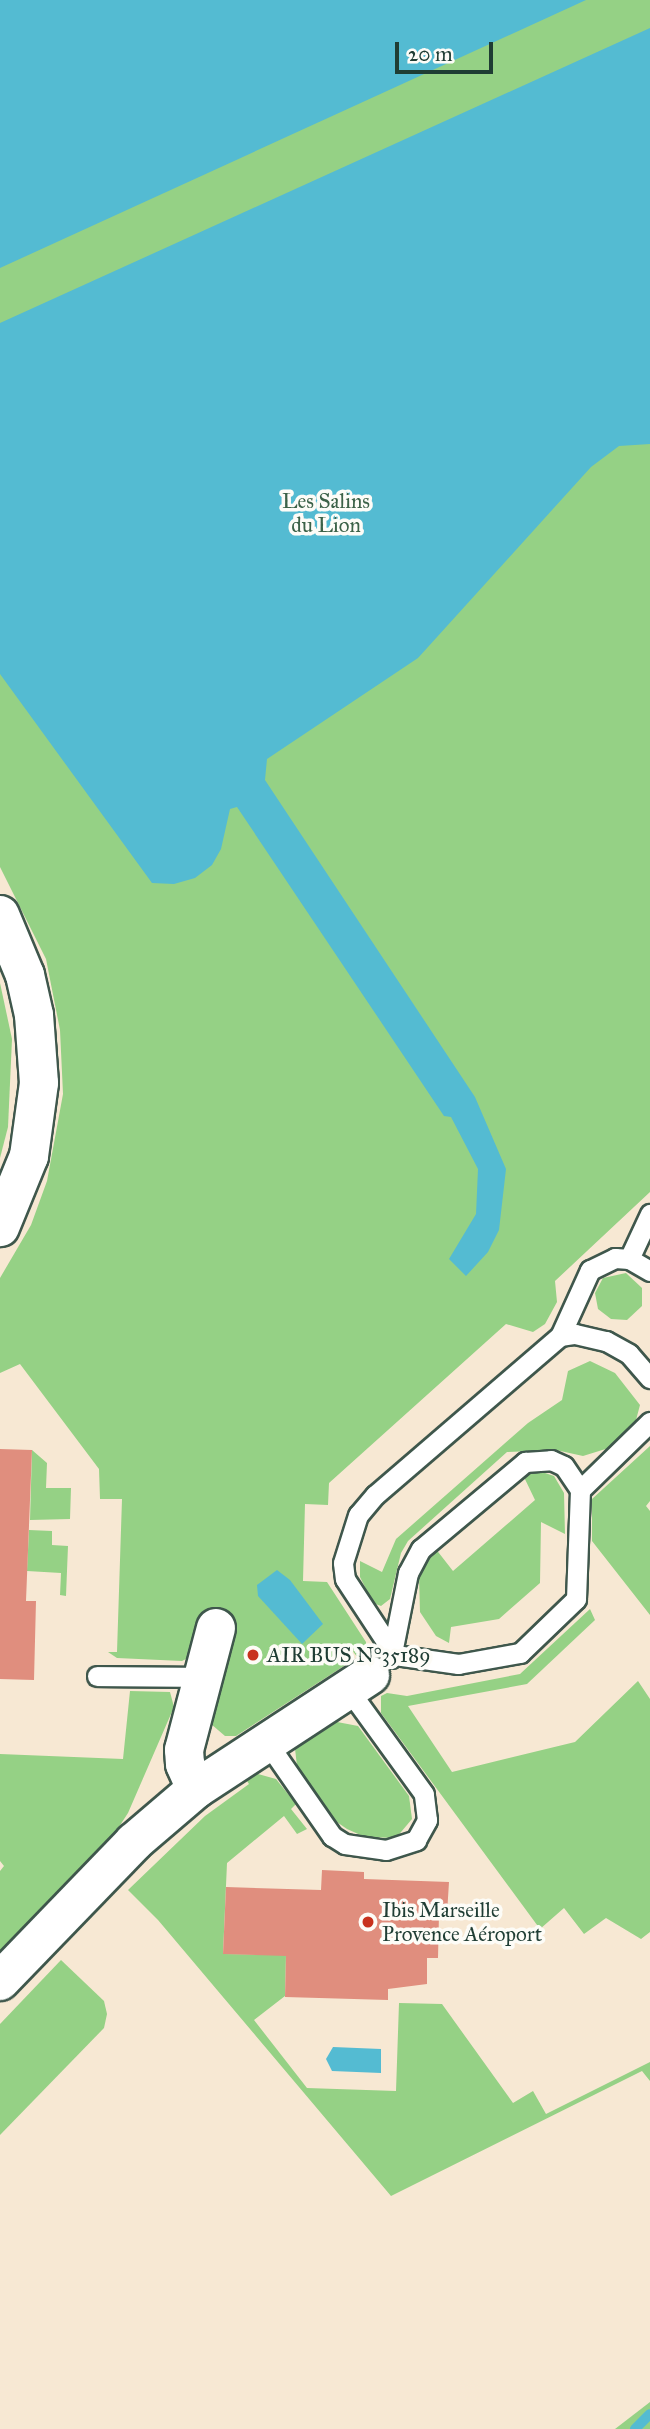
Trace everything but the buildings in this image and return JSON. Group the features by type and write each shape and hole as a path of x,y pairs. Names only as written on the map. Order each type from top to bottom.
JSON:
{"street":[{"path":"0,915 25,975 34,1015 39,1083 29,1156 0,1227"},
{"path":"196,1789 185,1764 184,1750 216,1628"},
{"path":"0,1981 134,1842 196,1789 371,1673"}],"lane":[{"path":"629,1259 650,1214"},
{"path":"266,1741 332,1836 345,1844 386,1850 416,1840 427,1820 424,1794 371,1673 345,1579 343,1563 358,1515 375,1495 560,1336 590,1270 615,1258 629,1259 650,1271"},
{"path":"560,1336 575,1334 606,1341 629,1354 650,1378"},
{"path":"650,1352 650,1378"},
{"path":"580,1490 650,1422"},
{"path":"551,1460 564,1466 580,1490 576,1598 520,1653 458,1664 371,1673 408,1573 421,1549 526,1462 551,1460"},
{"path":"97,1676 203,1677"}],"green space":[{"name":"Les Salins du Lion","path":"0,0 650,0 650,1192 555,1281 557,1302 545,1324 533,1332 506,1324 329,1483 328,1505 305,1504 303,1581 327,1582 366,1642 366,1659 362,1663 351,1649 347,1664 236,1736 225,1736 211,1724 190,1657 182,1661 117,1658 108,1652 117,1652 122,1499 100,1499 99,1469 20,1364 0,1373 0,1278 31,1225 47,1181 63,1094 60,1030 46,959 0,867"},
{"path":"0,983 12,1039 8,1127 0,1158"},
{"path":"626,1273 642,1288 642,1306 627,1320 611,1319 598,1309 595,1293 603,1278"},
{"path":"590,1361 615,1373 640,1405 636,1420 612,1447 583,1456 556,1450 507,1452 408,1541 401,1553 390,1599 381,1606 373,1603 360,1577 360,1561 382,1572 396,1539 528,1423 562,1400 568,1371"},
{"path":"650,1446 650,1501 646,1506 650,1511 650,1615 592,1541 592,1499"},
{"path":"32,1450 47,1463 46,1488 71,1488 70,1519 30,1520"},
{"path":"542,1472 554,1476 564,1493 565,1534 541,1522 540,1583 499,1619 451,1627 449,1643 436,1636 420,1612 419,1576 425,1560 435,1548 453,1571 535,1500 523,1475"},
{"path":"29,1530 52,1531 52,1545 68,1546 66,1596 60,1595 61,1573 27,1571"},
{"path":"590,1609 595,1620 527,1684 408,1706 452,1772 575,1742 638,1681 650,1699 650,1932 641,1939 606,1918 584,1934 564,1908 540,1929 381,1713 381,1696 387,1693 407,1696 520,1674"},
{"path":"130,1691 170,1692 174,1707 128,1813 109,1842 0,1955 0,1871 4,1866 0,1861 0,1754 123,1759"},
{"path":"332,1721 358,1726 409,1796 412,1819 396,1838 365,1837 347,1829 331,1818 298,1774 295,1749"},
{"path":"258,1774 276,1779 296,1804 291,1809 307,1829 297,1834 284,1816 227,1863 223,1954 286,1955 285,1996 254,2020 307,2088 396,2091 399,2003 442,2004 513,2103 533,2091 546,2114 650,2062 650,2081 642,2071 391,2196 158,1920 128,1890 205,1816 249,1784 245,1778"},
{"path":"61,1960 104,2001 107,2014 104,2028 0,2135 0,2024"},
{"path":"650,2402 650,2429 615,2429"}],"water":[{"path":"0,0 586,0 0,268"},
{"path":"650,28 650,444 619,446 591,467 418,658 267,759 265,780 475,1097 506,1169 499,1230 488,1252 466,1276 449,1259 476,1214 478,1169 451,1117 444,1116 237,807 230,809 221,849 212,865 195,878 174,884 152,883 0,674 0,323"},
{"path":"277,1570 290,1580 323,1624 302,1644 258,1596 257,1585"},
{"path":"333,2047 381,2049 381,2073 332,2071 326,2059"}],"waterway":[{"path":"635,2429 650,2414"}],"place":[{"name":"AIR BUS N°35189","path":"253,1655"},
{"name":"Ibis Marseille Provence Aéroport","path":"368,1922"}]}
